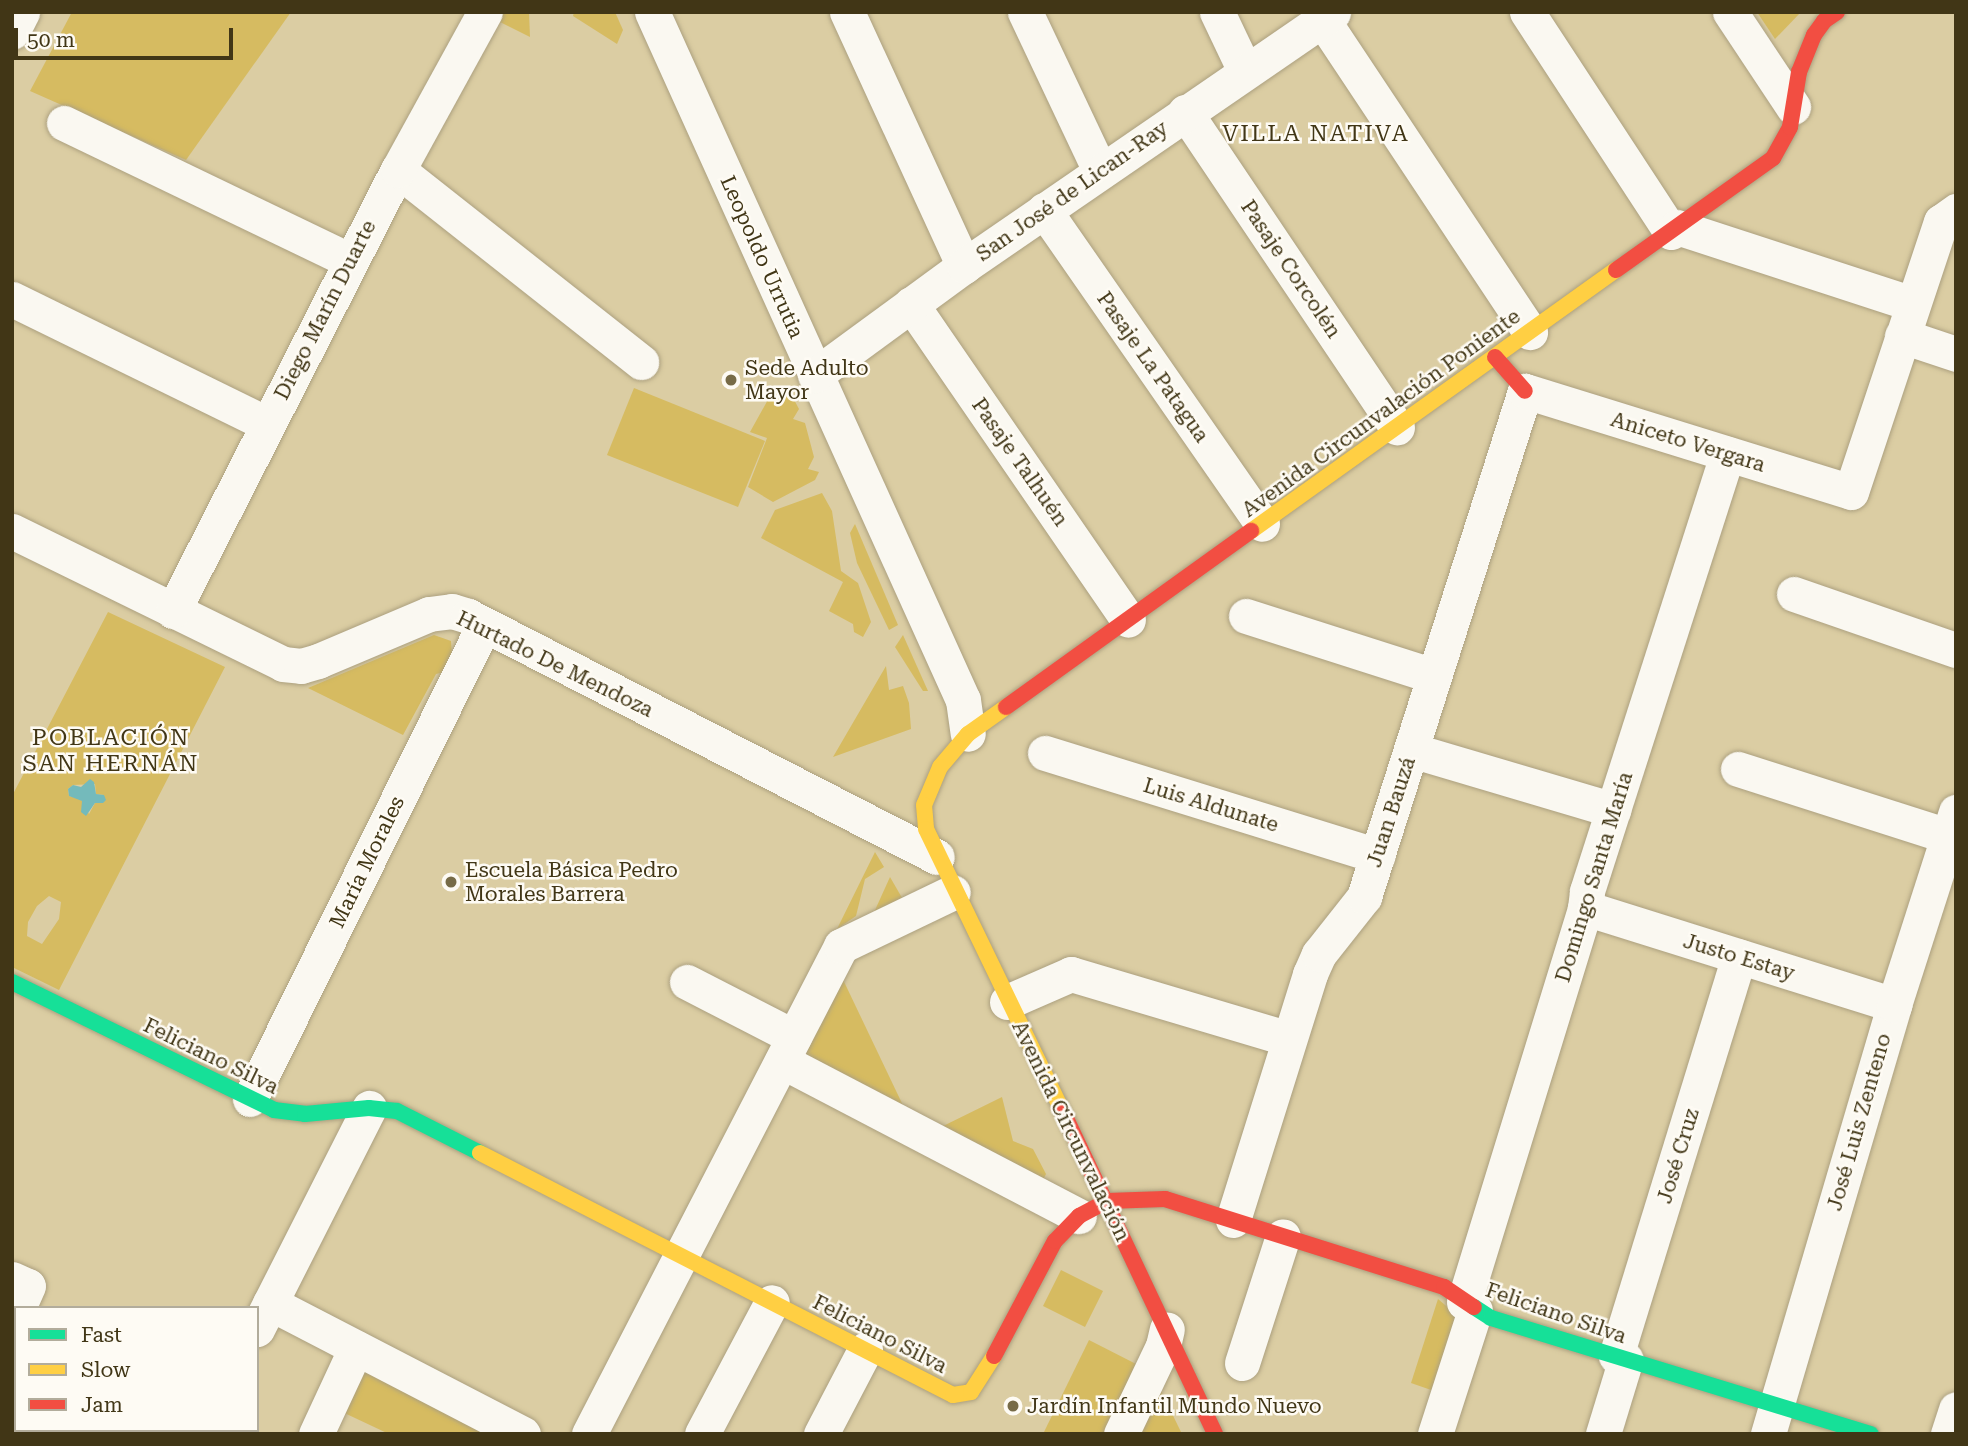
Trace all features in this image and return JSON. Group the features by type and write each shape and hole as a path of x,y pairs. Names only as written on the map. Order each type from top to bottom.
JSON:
{"street":[{"path":"12,32 22,12"},
{"name":"Diego Marín Duarte","path":"173,611 398,170 485,12"},
{"name":"Leopoldo Urrutia","path":"652,12 963,700 968,734"},
{"path":"847,12 964,266"},
{"path":"1025,12 1100,172"},
{"path":"1217,12 1245,71"},
{"path":"1527,12 1674,229 1913,304"},
{"path":"1730,12 1793,107"},
{"name":"Avenida Circunvalación Poniente","path":"931,843 924,805 929,787 940,767 968,734 1773,158 1783,144 1799,72 1814,34 1824,21 1837,12"},
{"path":"1327,16 1530,332"},
{"name":"San José de Lican-Ray","path":"815,375 964,266 1185,111 1327,16"},
{"name":"Pasaje Corcolén","path":"1185,111 1397,427"},
{"path":"64,123 351,261"},
{"path":"398,170 641,362"},
{"name":"Pasaje La Patagua","path":"1044,210 1262,524"},
{"path":"1956,211 1941,222 1902,336 1956,354"},
{"path":"12,299 267,424"},
{"name":"Pasaje Talhuén","path":"911,304 1128,620"},
{"name":"Aniceto Vergara","path":"1525,391 1851,492 1902,336"},
{"path":"1495,357 1525,391"},
{"name":"Juan Bauzá","path":"1233,1220 1289,1039 1319,954 1364,897 1525,391"},
{"name":"Domingo Santa María","path":"1436,1434 1470,1306 1585,908 1587,891 1727,454"},
{"name":"Hurtado De Mendoza","path":"12,531 283,664 301,666 429,614 452,611 931,843"},
{"path":"1794,594 1956,650"},
{"path":"1246,616 1434,676"},
{"name":"María Morales","path":"250,1099 484,625"},
{"path":"1411,750 1613,810"},
{"name":"Luis Aldunate","path":"1045,754 1377,856"},
{"path":"1738,769 1952,824"},
{"name":"José Luis Zenteno","path":"1772,1419 1894,1005 1952,824"},
{"name":"Avenida Circunvalación","path":"931,843 1007,1002 1093,1208 1167,1329 1215,1434"},
{"path":"589,1434 841,946 953,892"},
{"name":"Justo Estay","path":"1585,908 1894,1005"},
{"name":"José Cruz","path":"1603,1434 1621,1358 1739,957"},
{"path":"1007,1002 1071,974 1289,1039"},
{"name":"Feliciano Silva","path":"12,982 274,1110 292,1114 369,1108 397,1111 953,1395 971,1392 984,1376 1055,1241 1093,1208 1166,1199 1444,1287 1492,1318 1621,1358 1772,1419 1871,1434"},
{"path":"687,982 788,1049 1093,1208"},
{"path":"369,1108 264,1316 356,1348 523,1434"},
{"path":"1242,1363 1283,1236"},
{"path":"702,1434 772,1302"},
{"path":"1122,1434 1163,1346 1167,1329"},
{"path":"316,1434 356,1348"},
{"path":"821,1434 865,1350"},
{"path":"1948,1434 1956,1409"}],"shaded area":[{"path":"72,12 291,12 186,160 30,91"},
{"path":"500,12 529,12 530,37 496,20"},
{"path":"574,12 615,12 623,30 617,44 573,16"},
{"path":"1757,12 1801,12 1775,39"},
{"path":"775,387 791,394 799,409 793,419 805,423 814,457 808,469 819,472 815,480 773,502 748,487 767,438 750,432"},
{"path":"634,388 765,441 738,507 607,455"},
{"path":"822,493 832,511 841,571 858,583 871,622 863,637 854,632 853,624 829,611 843,582 761,538 775,510"},
{"path":"855,524 898,625 889,630 857,563 850,533"},
{"path":"108,612 225,667 59,990 12,967 12,796","holes":["95,784 96,794 104,795 103,803 95,803 89,814 81,799 69,796 68,789 73,785","49,896 61,902 59,919 42,944 27,936 28,922 37,906"]},
{"path":"434,635 451,641 452,655 444,672 436,674 403,735 308,688"},
{"path":"903,635 928,691 923,691 895,647"},
{"path":"886,666 889,690 903,686 909,703 911,729 833,757"},
{"path":"875,852 884,867 865,879 856,916 837,929"},
{"path":"890,877 905,903 871,919"},
{"path":"837,967 909,1118 792,1057"},
{"path":"1002,1097 1013,1141 1033,1149 1046,1174 1039,1188 933,1131"},
{"path":"1061,1270 1103,1291 1085,1327 1043,1306"},
{"path":"1438,1299 1458,1316 1434,1391 1411,1383"},
{"path":"1089,1340 1138,1365 1104,1434 1043,1434"},
{"path":"361,1360 485,1425 481,1434 389,1434 338,1410"},
{"path":"1158,1385 1182,1434 1135,1434"}],"water":[{"path":"90,779 94,782 96,794 104,795 106,800 103,803 95,803 86,816 81,812 82,801 69,796 68,789 73,785 81,787"}],"traffic: fast":[{"path":"12,982 274,1110 305,1114 369,1108 397,1111 480,1153"},
{"path":"1474,1307 1491,1318 1871,1434"}],"traffic: slow":[{"path":"1251,531 1616,270"},
{"path":"1006,707 968,734 940,767 924,805 926,829 1063,1112"},
{"path":"480,1153 953,1395 971,1392 994,1356"}],"traffic: jam":[{"path":"1616,270 1773,158 1790,127 1799,72 1814,35 1824,21 1837,12"},
{"path":"1495,357 1525,391"},
{"path":"1006,707 1251,531"},
{"path":"1063,1112 1215,1434"},
{"path":"994,1356 1055,1241 1079,1216 1107,1201 1165,1199 1444,1287 1474,1307"}],"place":[{"name":"Sede Adulto Mayor","path":"731,380"},
{"name":"Escuela Básica Pedro Morales Barrera","path":"451,882"},
{"name":"Jardín Infantil Mundo Nuevo","path":"1013,1406"}],"district":[{"name":"VILLA NATIVA","path":"1316,134"},
{"name":"POBLACIÓN SAN HERNÁN","path":"111,751"}]}
